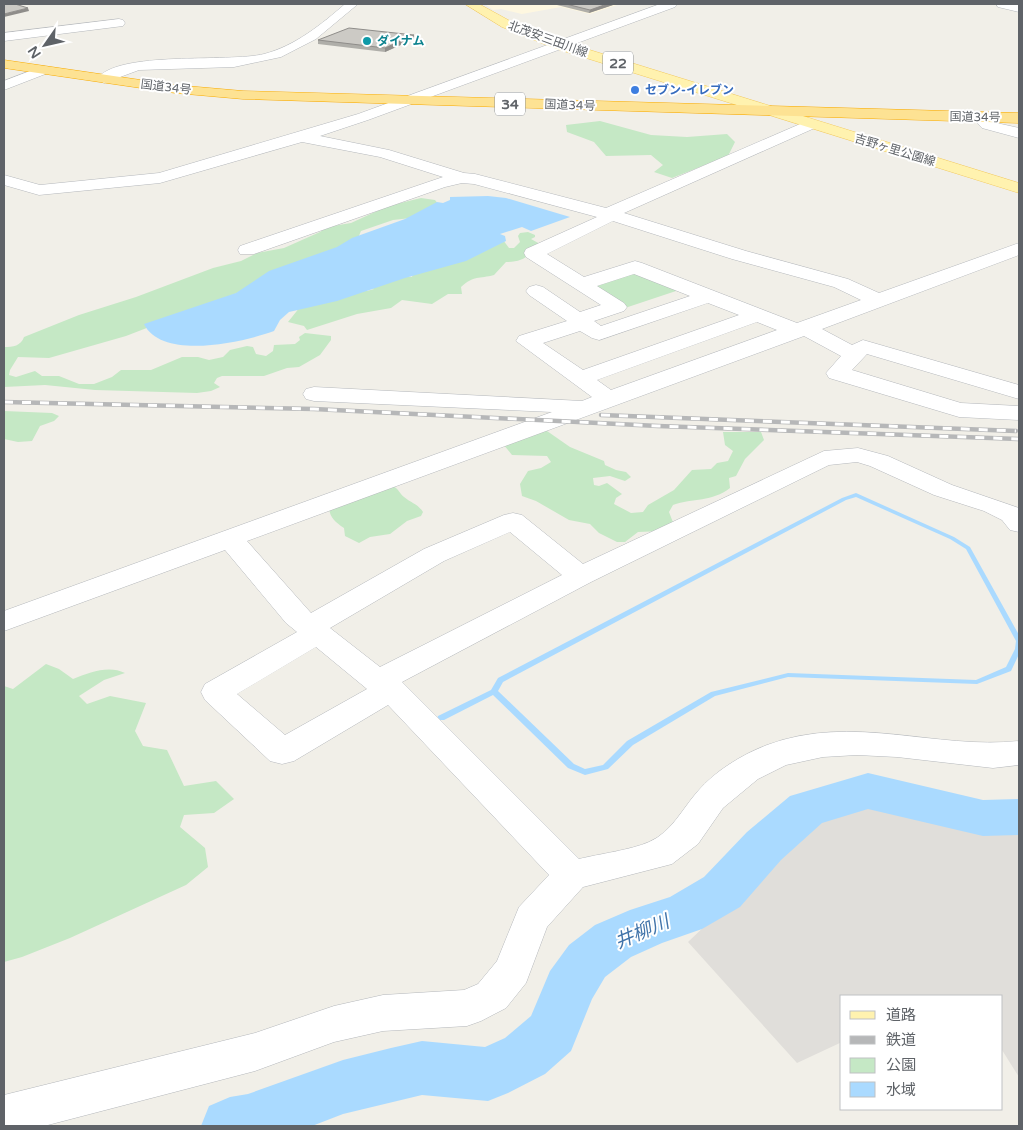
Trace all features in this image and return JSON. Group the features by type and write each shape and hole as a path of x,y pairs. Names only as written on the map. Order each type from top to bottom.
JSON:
{"highway":[{"name":"国道34号","path":"4,64 175,90 243,95 1019,118"},
{"path":"812,124 828,113"}],"main road":[{"name":"北茂安三田川線","path":"471,4 506,24 559,45 771,111"},
{"name":"吉野ヶ里公園線","path":"771,111 1019,188"}],"street":[{"path":"4,180 39,190 103,182 160,178 363,117 403,100 671,4"},
{"path":"1002,4 1019,8"},
{"path":"104,79 129,68 148,65 238,62 270,57 314,33 347,8"},
{"path":"4,37 119,23"},
{"path":"4,86 43,70"},
{"path":"980,117 987,125 1019,133"},
{"path":"599,403 578,379 527,342 617,307 532,253 605,220 608,214 812,124"},
{"path":"301,136 383,152 462,178 488,181 608,214 739,255 841,283 877,300"},
{"path":"247,250 440,183 462,178"},
{"path":"4,621 877,300 1015,254"},
{"path":"582,284 635,267 758,315 801,329 854,355"},
{"path":"536,291 599,334 710,296"},
{"path":"578,379 758,315"},
{"path":"642,319 679,343"},
{"path":"1019,392 863,346 837,373 959,410 1019,413"},
{"path":"314,394 599,403"},
{"path":"581,576 513,521 434,555 216,692 282,752 385,685 581,576 824,458 840,455 858,455 879,461 943,490 993,506 1010,514 1019,524"},
{"path":"230,538 266,582 313,630 385,685 572,875"},
{"path":"4,1116 255,1052 334,1024 383,1013 468,1008 492,996 512,972 532,918 572,875 659,854 686,834 712,799 746,770 778,754 823,745 857,743 897,745 993,756 1019,753"}],"shaded area":[{"path":"485,4 620,4 590,14 561,7 522,14 501,9 493,10"},
{"path":"876,806 997,832 1019,831 1019,1077 1003,1052 1003,995 840,995 840,1043 797,1063 688,942 811,825"}],"green space":[{"path":"600,121 651,135 687,137 727,134 735,142 728,156 672,178 654,172 663,165 651,155 606,156 594,142 567,132 566,125"},
{"path":"421,198 435,200 439,205 411,218 393,220 361,231 358,238 281,276 126,336 49,358 18,357 9,375 16,377 35,371 42,376 59,376 79,384 94,384 112,377 121,370 151,370 182,357 198,357 209,360 223,357 230,350 247,346 253,347 256,354 266,356 273,351 274,345 295,344 300,340 299,337 305,333 331,336 331,340 320,355 299,367 287,368 264,376 222,376 217,378 214,383 220,387 211,391 197,393 95,390 45,385 4,387 4,347 16,345 24,337 79,315 136,297 213,268 241,261 257,253 284,248 327,227 351,223 388,206"},
{"path":"528,232 535,235 531,239 540,244 532,252 525,258 506,262 494,275 470,281 461,287 462,294 448,294 432,304 402,300 391,308 357,314 307,330 304,326 288,322 300,307 361,289 367,291 374,289 369,286 403,276 412,277 413,273 503,240 509,248 514,248 520,242 518,236 520,233"},
{"path":"635,271 682,289 625,308 590,285"},
{"path":"4,411 52,413 59,416 54,421 40,426 32,441 18,442 4,439"},
{"path":"547,431 570,447 604,461 605,465 626,472 631,477 625,481 610,476 593,478 594,485 599,486 607,483 622,494 616,498 614,504 631,513 643,512 648,505 674,490 692,470 711,469 717,463 728,461 733,451 725,445 723,432 761,432 764,440 745,459 736,476 729,478 730,488 716,496 673,505 669,512 674,525 663,531 638,532 625,542 617,542 599,533 590,524 569,520 536,501 522,496 520,484 528,471 541,468 551,462 547,456 512,455 503,444"},
{"path":"393,486 404,497 421,509 423,512 421,516 407,521 390,534 370,537 359,543 345,536 344,528 333,519 329,506"},
{"path":"46,664 59,669 73,679 106,670 125,673 104,680 79,696 87,704 110,696 146,703 135,731 143,746 167,750 184,786 216,781 234,799 214,813 184,815 180,827 205,848 208,867 186,885 70,938 4,962 4,686 13,689"}],"water":[{"path":"488,196 506,198 570,217 531,231 522,227 500,234 505,236 506,241 466,261 405,278 337,301 289,312 280,320 274,331 244,340 204,346 185,345 168,342 154,335 144,324 236,293 269,271 337,247 352,238 405,219 437,202 443,203 450,200 450,197"}],"building":[{"path":"4,4 15,4 28,8 4,14"},
{"path":"566,4 607,4 590,10"},
{"name":"ダイナム","path":"349,28 414,35 385,48 318,40"}],"waterway":[{"path":"856,495 952,538 968,548 1019,641 1018,649 1009,669 977,682 788,675 713,694 630,743 605,767 585,772 571,766 494,692 500,680 844,499 856,495"},
{"path":"441,718 494,692"},
{"name":"井柳川","path":"230,1126 248,1123 343,1087 391,1075 422,1068 488,1074 525,1056 552,1033 569,988 587,961 613,941 648,925 684,914 722,892 764,846 806,809 868,791 983,818 1019,817"}],"railway":[{"path":"4,402 314,409 658,426 1019,439"},
{"path":"601,415 1016,431"}],"place":[{"name":"ダイナム","path":"367,41"},
{"name":"セブン-イレブン","path":"635,90"}]}
